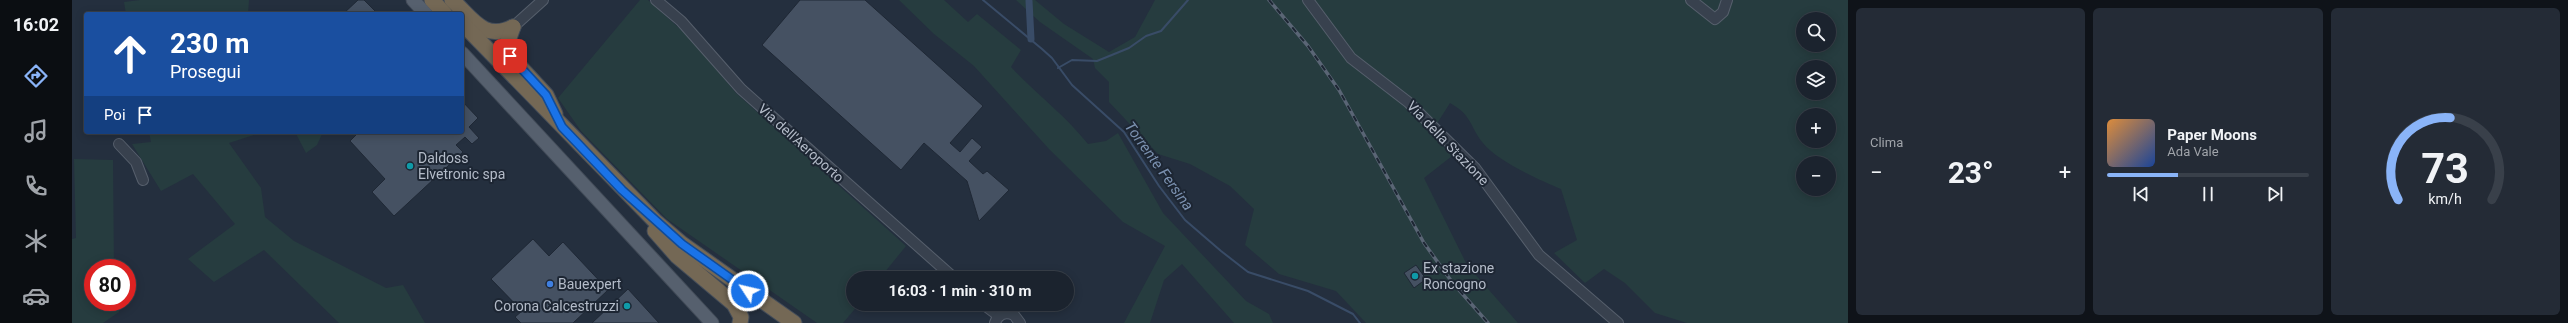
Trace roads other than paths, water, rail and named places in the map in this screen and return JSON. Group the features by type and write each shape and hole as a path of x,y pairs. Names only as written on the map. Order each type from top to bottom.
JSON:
{"highway":[{"path":"432,0 443,12"},
{"path":"440,0 452,12"},
{"path":"452,0 485,31 502,33 513,27"},
{"path":"464,25 562,127 661,226 706,261 794,323"},
{"path":"513,27 508,41 510,56 546,95 562,127"},
{"path":"464,34 651,226 677,256 734,304 741,317 740,323"},
{"path":"651,226 784,323"}],"main road":[{"path":"413,0 424,12"},
{"path":"464,55 712,323"}],"street":[{"path":"513,27 543,0"},
{"name":"Via dell'Aeroporto","path":"656,0 681,21 741,89 946,271"},
{"name":"Via della Stazione","path":"1308,0 1351,58 1408,102 1475,168 1539,255 1618,323"},
{"path":"1691,0 1715,19 1723,12 1727,0"},
{"path":"119,144 136,162 143,180"},
{"path":"990,311 997,319 1010,313 1017,317 1020,323"}],"waterway":[{"name":"Torrente Fersina","path":"983,0 1052,58 1072,85 1124,132 1159,186 1185,220 1221,251 1248,272 1308,291 1353,314 1360,323"},
{"path":"1058,68 1072,60 1097,61 1129,48 1146,36 1161,31 1188,0"},
{"path":"1029,1 1031,39"}],"railway":[{"path":"1269,0 1308,46 1339,90 1424,243 1452,282 1488,323"}],"place":[{"name":"Daldoss Elvetronic spa","path":"410,166"},
{"name":"Ex stazione Roncogno","path":"1415,276"},
{"name":"Bauexpert","path":"550,284"},
{"name":"Corona Calcestruzzi","path":"627,306"}]}
